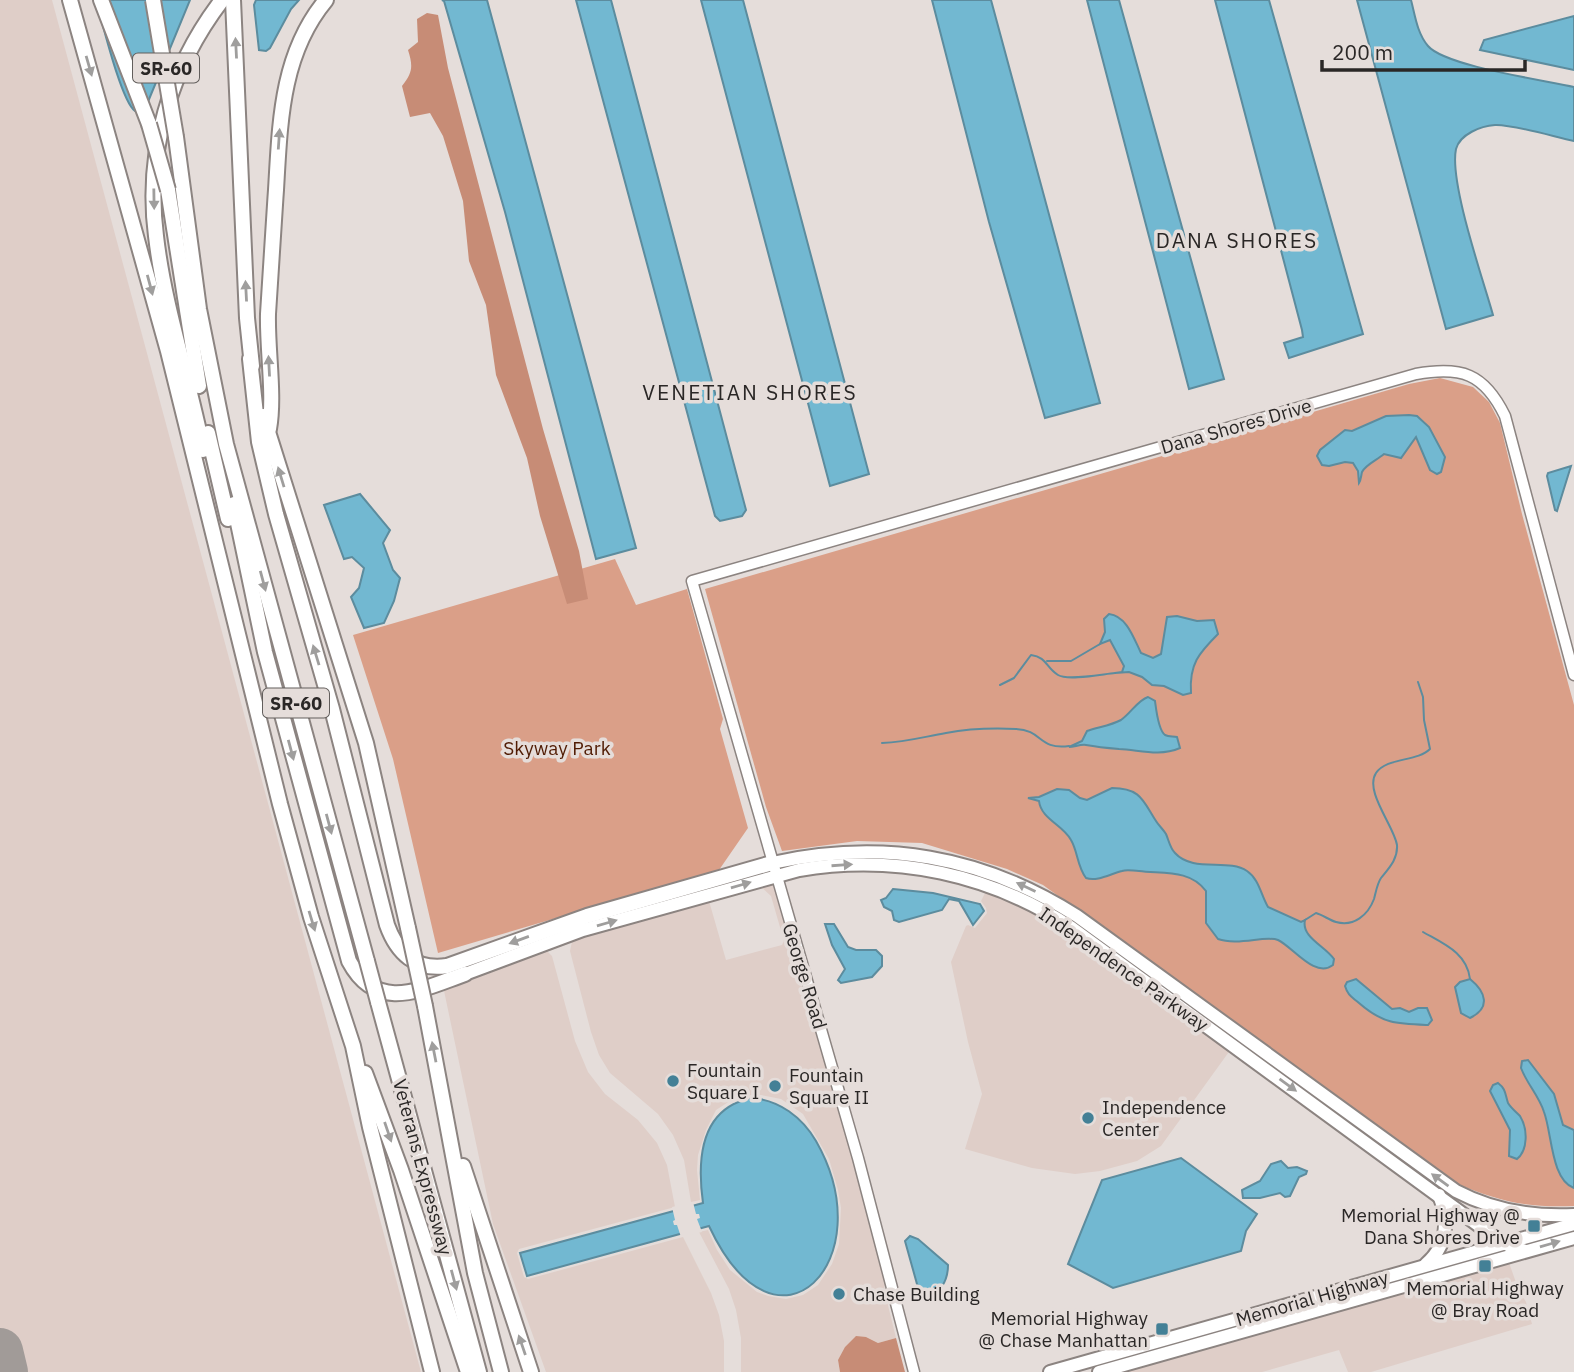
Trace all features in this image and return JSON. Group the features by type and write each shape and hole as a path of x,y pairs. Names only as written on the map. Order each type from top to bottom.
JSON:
{"highway":[{"path":"70,0 165,338 283,817 311,916 353,1046 381,1112 468,1372"},
{"path":"101,0 149,124 167,190 206,426 256,630 265,652"},
{"name":"SR-60","path":"153,0 176,137 199,309 226,444 367,961"},
{"path":"215,535 198,428 159,255 153,195 158,142 174,82 197,36 222,0"},
{"name":"SR-60","path":"233,0 250,359 268,434 369,754 425,1006"},
{"path":"268,434 272,411 268,314 282,104 289,68 301,39 326,0"},
{"path":"250,359 259,442 276,514 332,709 384,913 394,941 404,955 423,966 452,965 587,916 773,869"},
{"path":"226,444 236,522 265,652 344,946 353,969 376,989 398,995 465,974"},
{"name":"Veterans Expressway","path":"367,961 479,1372"},
{"name":"Veterans Expressway","path":"425,1006 475,1273 501,1372"},
{"path":"353,1046 370,1127 432,1372"},
{"path":"452,1143 482,1218 531,1372"}],"main road":[{"name":"Independence Parkway","path":"465,974 583,930 773,869 834,853 909,854 962,864 1025,886 1077,916 1456,1191 1477,1201 1515,1212 1574,1215"},
{"name":"Independence Parkway","path":"773,869 836,865 904,866 965,878 1020,898 1080,933 1514,1250"},
{"path":"1424,1266 1441,1244 1446,1230 1446,1217 1438,1195"},
{"name":"Memorial Highway","path":"1050,1372 1192,1339 1514,1250 1530,1236 1574,1224"},
{"name":"Memorial Highway","path":"1391,1282 1424,1266 1574,1238"},
{"name":"Memorial Highway","path":"1099,1372 1192,1339"}],"street":[{"name":"Dana Shores Drive","path":"692,581 1416,374 1455,370 1482,383 1505,416 1574,675"},
{"name":"George Road","path":"692,581 858,1158 914,1372"}],"shaded area":[{"path":"0,0 52,0 421,1372 0,1372"},
{"path":"427,13 438,15 448,68 543,429 579,551 588,599 567,604 540,516 527,458 496,375 486,305 469,261 463,201 443,136 430,113 410,117 402,86 411,69 408,50 418,42 417,19"},
{"path":"773,880 854,1159 886,1280 884,1289 896,1338 878,1343 866,1337 838,1360 840,1372 741,1372 741,1338 736,1310 729,1289 699,1232 708,1230 730,1270 757,1292 786,1299 803,1295 818,1285 832,1264 839,1244 841,1208 829,1159 803,1114 781,1099 761,1095 733,1099 716,1110 698,1155 700,1200 691,1202 684,1160 673,1135 658,1114 610,1073 599,1055 570,951 573,937 709,901 726,960 782,945 784,941 771,896 758,884"},
{"path":"987,889 1044,915 1231,1049 1161,1146 1137,1161 1100,1171 1075,1174 1032,1168 965,1149 982,1094 951,962 966,926 975,928 987,913 981,901"},
{"path":"545,949 552,956 575,1041 588,1072 605,1094 638,1120 657,1143 667,1165 675,1207 519,1249 517,1253 524,1277 528,1279 683,1237 719,1315 724,1341 724,1372 546,1372 493,1224 443,986"},
{"path":"1508,1260 1526,1302 1532,1324 1371,1372 1348,1372 1339,1350 1262,1372 1114,1372"},
{"path":"856,1336 878,1343 896,1338 905,1372 840,1372 838,1360 845,1347"}],"green space":[{"path":"1440,378 1473,387 1489,402 1500,423 1574,705 1574,1206 1541,1206 1513,1202 1455,1183 1043,885 1007,869 922,843 857,841 782,851 766,807 705,589 1409,384"},
{"name":"Skyway Park","path":"615,559 636,605 687,589 723,719 720,729 748,828 719,870 438,953 393,759 353,635"}],"water":[{"path":"96,0 190,0 145,109 135,111 124,92"},
{"path":"256,0 299,0 266,51 259,50 254,5"},
{"path":"442,0 487,0 636,548 596,559 505,212"},
{"path":"576,0 611,0 746,510 742,516 720,521 715,516"},
{"path":"701,0 743,0 869,474 830,486"},
{"path":"932,0 991,0 1100,403 1045,418 989,222"},
{"path":"1087,0 1119,0 1224,379 1189,389"},
{"path":"1215,0 1269,0 1363,334 1289,358 1284,343 1303,337 1302,330"},
{"path":"1357,0 1411,0 1421,35 1428,46 1438,53 1473,66 1574,87 1574,141 1495,125 1472,132 1462,139 1456,149 1457,184 1462,207 1493,315 1446,329"},
{"path":"1574,16 1574,70 1480,50 1484,40"},
{"path":"1386,416 1417,416 1429,427 1445,457 1441,472 1437,474 1430,470 1416,437 1401,458 1384,454 1368,465 1362,472 1359,483 1358,471 1353,463 1322,465 1317,456 1320,450 1345,430 1352,431"},
{"path":"1571,466 1557,511 1547,476 1548,473"},
{"path":"360,494 390,530 383,543 393,570 400,578 384,623 364,628 351,597 359,588 364,568 352,557 344,559 324,505"},
{"path":"1109,614 1121,619 1133,635 1141,653 1153,658 1161,654 1167,617 1214,620 1218,634 1197,660 1192,674 1191,693 1183,695 1164,686 1152,685 1129,672 1115,673 1122,672 1124,666 1110,640 1100,644 1105,632 1104,619"},
{"path":"1148,697 1155,701 1161,729 1166,736 1177,737 1180,748 1157,753 1084,745 1069,747 1082,741 1087,731 1121,720"},
{"path":"1112,788 1129,790 1140,797 1166,834 1173,851 1182,859 1201,864 1239,867 1251,874 1268,907 1301,922 1305,920 1310,936 1334,959 1333,965 1319,968 1312,965 1278,940 1218,939 1206,923 1206,891 1184,876 1126,870 1099,878 1086,878 1067,835 1044,813 1039,801 1028,798 1039,797 1057,789 1069,790 1087,800"},
{"path":"893,889 933,893 980,904 984,911 973,925 959,901 949,899 942,910 899,922 894,920 892,911 884,907 881,900"},
{"path":"825,924 834,924 848,947 856,950 876,950 882,956 882,966 872,977 841,983 838,980 845,969 832,945"},
{"path":"1356,979 1392,1009 1400,1008 1409,1012 1427,1008 1432,1020 1428,1025 1383,1019 1347,992 1347,982"},
{"path":"1470,979 1480,989 1484,1000 1481,1010 1470,1018 1461,1013 1455,987"},
{"path":"1528,1060 1554,1094 1563,1125 1574,1130 1574,1188 1561,1176 1553,1155 1544,1112 1521,1068 1522,1061"},
{"path":"1498,1083 1504,1090 1509,1105 1520,1116 1524,1127 1525,1145 1517,1159 1509,1156 1510,1130 1490,1091 1493,1085"},
{"path":"752,1098 780,1106 804,1124 816,1141 834,1185 838,1225 830,1259 814,1283 791,1295 764,1291 736,1269 709,1226 527,1276 520,1253 703,1203 702,1154 712,1124 735,1104"},
{"path":"1181,1158 1257,1214 1246,1231 1241,1251 1113,1288 1068,1264 1102,1180"},
{"path":"1281,1161 1288,1168 1297,1167 1307,1171 1299,1177 1290,1196 1285,1197 1280,1193 1260,1198 1243,1198 1242,1190 1260,1181 1271,1164"},
{"path":"910,1236 918,1239 948,1265 945,1282 929,1295 923,1295 917,1284 905,1241"}],"pier":[{"path":"693,1202 696,1214 699,1214 700,1218 697,1219 702,1232 681,1237 677,1225 674,1225 672,1207"}],"waterway":[{"path":"1047,661 1071,661 1100,644"},
{"path":"1000,685 1014,678 1031,655 1043,660 1063,677 1115,673"},
{"path":"1305,920 1316,913 1333,921 1349,923 1364,915 1374,899 1380,880 1394,859 1397,850 1395,837 1377,799 1373,780 1376,773 1387,764 1418,756 1430,749 1423,697 1418,682"},
{"path":"882,743 963,731 1008,729 1025,730 1051,745 1069,746"},
{"path":"1423,932 1459,956 1470,979"}],"taxiway":[{"path":"0,1358 3,1372"}],"runway":[{"path":"0,1351 5,1372"}],"place":[{"name":"Fountain Square I","path":"673,1081"},
{"name":"Fountain Square II","path":"775,1086"},
{"name":"Independence Center","path":"1088,1118"},
{"name":"Memorial Highway @ Dana Shores Drive","path":"1534,1226"},
{"name":"Memorial Highway @ Bray Road","path":"1485,1266"},
{"name":"Chase Building","path":"839,1294"},
{"name":"Memorial Highway @ Chase Manhattan","path":"1162,1329"}],"district":[{"name":"DANA SHORES","path":"1237,240"},
{"name":"VENETIAN SHORES","path":"750,392"}]}
